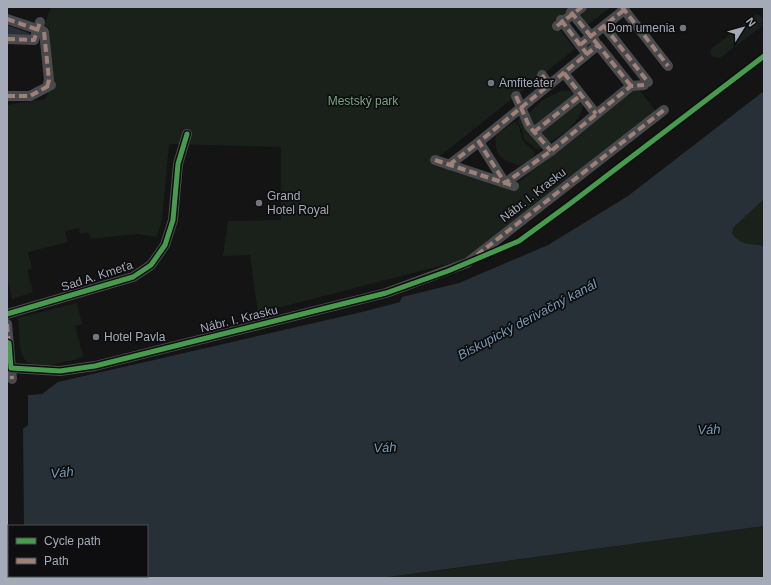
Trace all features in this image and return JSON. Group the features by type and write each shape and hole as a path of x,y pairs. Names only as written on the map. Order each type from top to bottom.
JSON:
{"street":[{"path":"582,7 560,23 587,54"},
{"path":"580,45 604,26 623,8 668,66"},
{"path":"572,13 631,86"},
{"path":"7,19 43,31"},
{"path":"510,185 551,151 571,137 596,114 631,86 646,84 604,26"},
{"path":"7,39 34,40 43,31"},
{"path":"10,99 30,96 49,86 43,31"},
{"path":"449,165 598,45"},
{"path":"564,73 596,114"},
{"path":"542,75 549,85"},
{"path":"534,132 581,95"},
{"path":"516,96 525,118 534,132 551,151"},
{"name":"Nábr. I. Krasku","path":"8,342 11,373 60,371 95,366 386,293 467,263 664,110"},
{"name":"Sad A. Kmeťa","path":"7,314 133,277 151,265 165,245 173,220 178,164 187,134"},
{"path":"479,142 510,185"},
{"path":"435,160 510,185"},
{"path":"7,324 8,342"}],"green space":[{"name":"Mestský park","path":"51,7 578,7 555,24 575,49 435,160 514,186 637,87 658,114 463,260 258,313 250,255 223,256 228,221 281,220 281,147 169,144 162,219 157,237 137,234 91,239 88,232 80,234 79,228 65,231 68,242 28,252 32,269 27,270 33,292 12,299 7,276 7,105 46,99 52,80 46,38 50,28 44,26"},
{"path":"587,7 611,7 586,26 577,15"},
{"path":"755,15 759,15 763,18 762,26 720,58 713,57 710,53 711,49"},
{"path":"561,91 571,91 575,94 538,126 532,125 528,114 541,101"},
{"path":"580,102 583,106 578,118 570,128 549,142 540,132"},
{"path":"519,118 522,118 543,149 536,149 524,139 522,129 517,121"},
{"path":"514,122 518,125 524,142 533,150 535,154 529,161 520,166 500,156 496,148 496,135"},
{"path":"764,199 764,246 742,242 732,233 734,227"},
{"path":"77,303 82,324 75,326 83,356 73,360 42,366 33,365 27,361 20,348 18,318"},
{"path":"764,526 764,578 381,578 435,571"}],"water":[{"path":"7,25 29,33 29,37 7,37"},
{"path":"764,91 764,199 734,227 732,233 742,242 764,246 764,526 381,578 7,578 7,397 42,394 58,382 400,302 402,297 459,283 548,245 628,196"}],"pier":[{"path":"28,393 28,425 23,429 24,525 8,525 8,577 24,578 7,578 7,395"}],"marked path":[{"path":"557,26 582,7"},
{"path":"622,7 668,66"},
{"path":"580,45 624,10"},
{"path":"571,12 598,45"},
{"path":"7,19 41,31"},
{"path":"561,20 587,54"},
{"path":"7,39 34,40 40,22"},
{"path":"604,26 648,82"},
{"path":"44,32 49,80 47,87"},
{"path":"631,86 598,45 479,142 505,183 551,151 631,86 644,85"},
{"path":"564,73 596,114"},
{"path":"542,75 549,85"},
{"path":"7,96 30,96 50,85"},
{"path":"534,132 581,95"},
{"path":"516,96 529,126 551,151"},
{"path":"477,255 664,110"},
{"path":"449,165 479,142"},
{"path":"435,160 514,186"},
{"path":"7,324 9,344"},
{"path":"11,364 12,379"}],"cycle path":[{"path":"7,342 9,343 11,368 60,371 95,366 386,293 448,271 519,241 764,56"},
{"path":"7,314 133,277 151,265 165,245 173,220 178,164 187,134"}],"place":[{"name":"Dom umenia","path":"683,28"},
{"name":"Amfiteáter","path":"491,83"},
{"name":"Grand Hotel Royal","path":"259,203"},
{"name":"Hotel Pavla","path":"96,337"}],"water label":[{"name":"Biskupický derivačný kanál","path":"527,319"},
{"name":"Váh","path":"709,429"},
{"name":"Váh","path":"385,447"},
{"name":"Váh","path":"62,472"}]}
